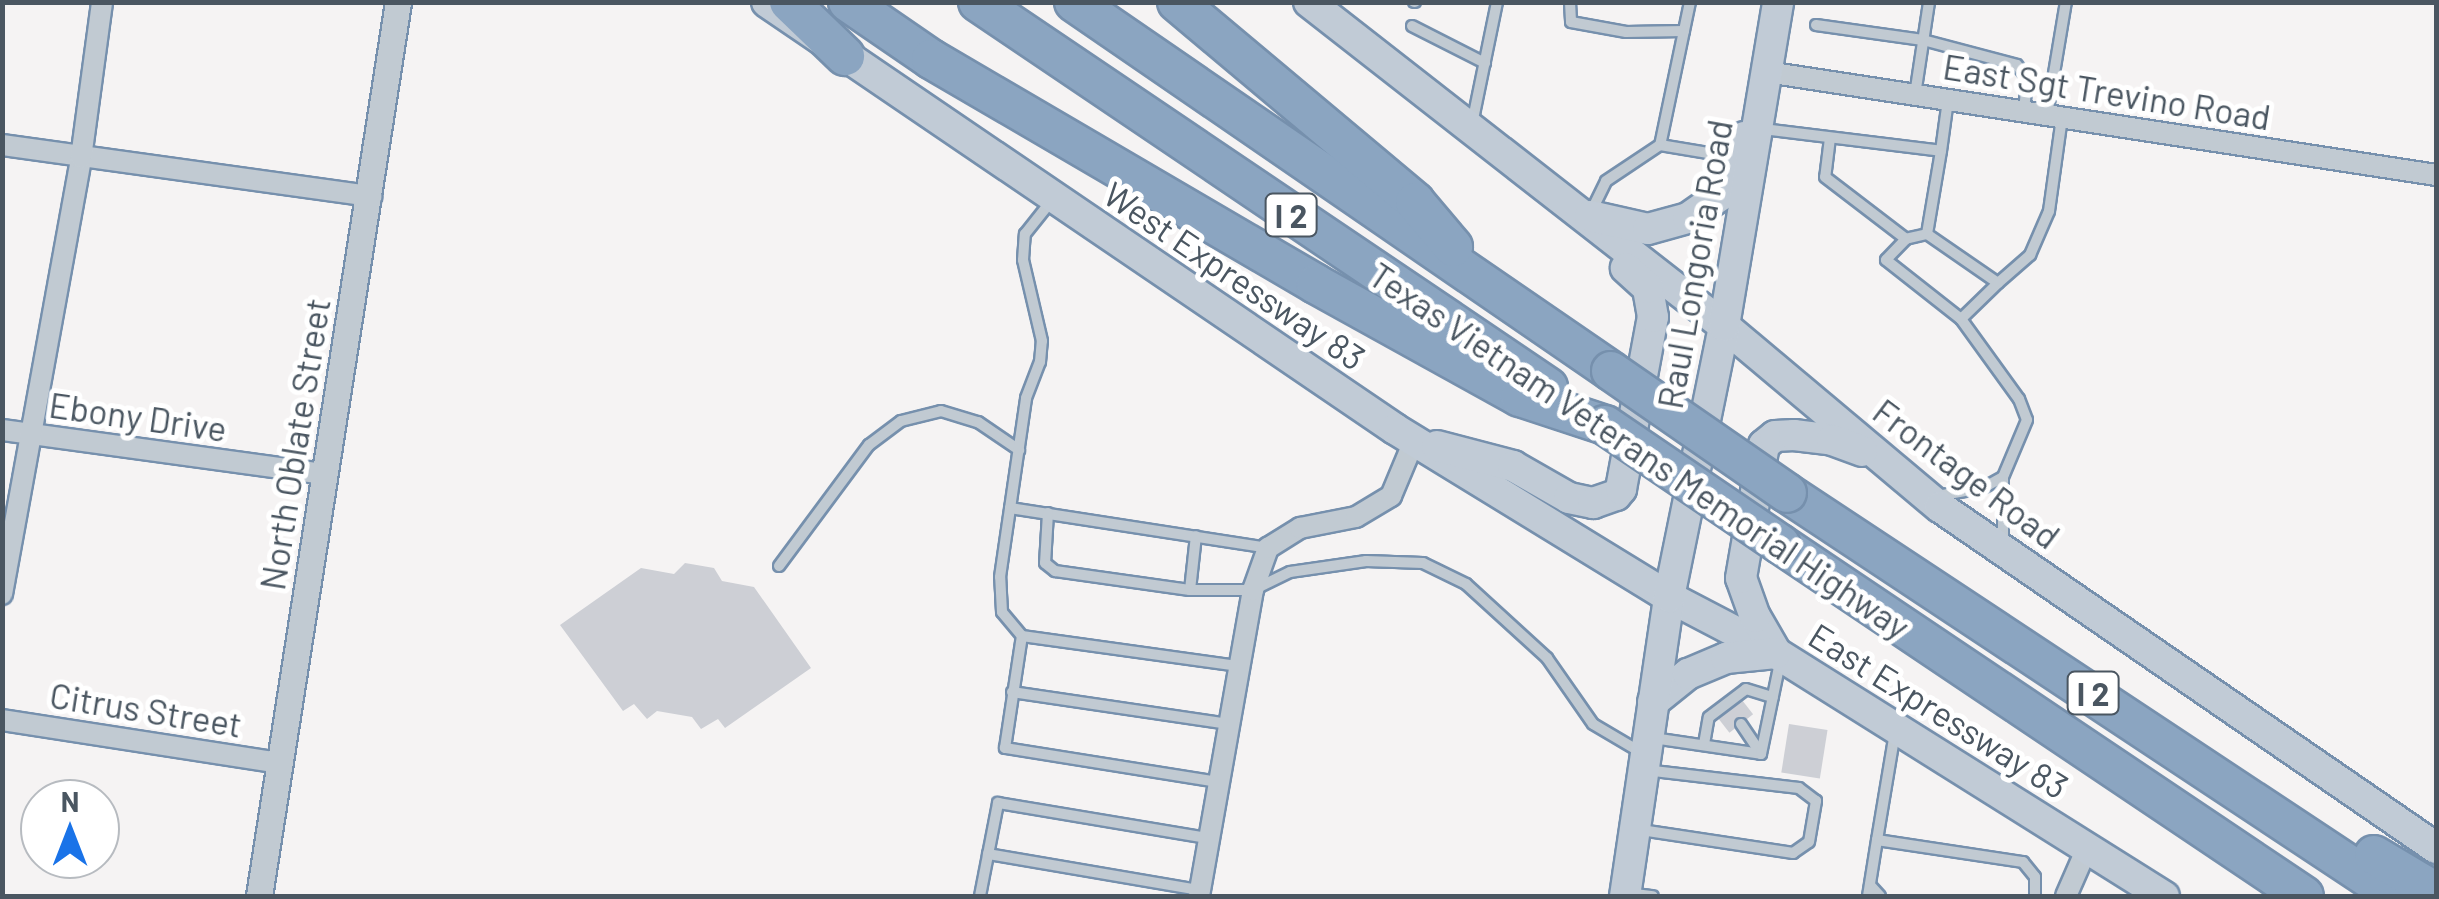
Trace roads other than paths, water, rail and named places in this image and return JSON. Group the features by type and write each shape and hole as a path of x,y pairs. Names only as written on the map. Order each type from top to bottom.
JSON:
{"highway":[{"path":"789,2 845,56"},
{"path":"848,2 931,58 1316,284 1520,396 1605,425"},
{"name":"Texas Vietnam Veterans Memorial Highway","path":"978,2 2304,896"},
{"name":"Texas Vietnam Veterans Memorial Highway","path":"1074,2 1787,493 2396,896"},
{"path":"1177,2 1416,202 1484,284"},
{"path":"1901,627 2262,896"},
{"path":"2086,688 2436,892"}],"main road":[{"name":"West Expressway 83","path":"767,2 1414,441 1669,597"},
{"path":"1310,2 1471,130"},
{"name":"Raul Longoria Road","path":"1635,895 1634,830 1669,597 1724,326 1778,2"},
{"path":"1581,213 1648,230 1688,218 1719,196 1765,81"},
{"name":"Frontage Road","path":"1471,130 1724,326 1928,497 2436,848"},
{"path":"1414,441 1481,454 1570,498 1593,503 1621,489 1652,306 1648,288 1593,236 1581,213"},
{"path":"1653,702 1688,674 1726,658 1779,655 1755,617 1740,578 1766,442 1794,434 1832,440 1883,459"},
{"name":"East Expressway 83","path":"1669,597 1779,655 2164,896"}],"street":[{"path":"2,594 80,158 102,2"},
{"name":"North Oblate Street","path":"260,896 398,2"},
{"name":"East Sgt Trevino Road","path":"1765,81 1915,95 2436,175"},
{"path":"2,145 370,196"},
{"name":"Ebony Drive","path":"2,430 324,474"},
{"path":"1200,894 1253,590 1268,548 1300,528 1356,517 1391,496 1414,441"},
{"name":"Citrus Street","path":"2,720 279,763"},
{"path":"2066,896 2088,846"}],"lane":[{"path":"1471,130 1497,2"},
{"path":"1570,2 1571,22 1626,32 1684,32"},
{"path":"1660,145 1690,2"},
{"path":"1915,95 1929,2"},
{"path":"1961,319 2030,255 2049,211 2066,2"},
{"path":"1816,25 1923,40 2017,65 2027,78 2024,112"},
{"path":"1412,26 1485,63"},
{"path":"1927,234 1948,100"},
{"path":"1757,128 1940,151"},
{"path":"1830,138 1825,177 1906,239"},
{"path":"1581,213 1606,181 1660,145 1735,158"},
{"path":"1054,197 1026,234 1023,260 1042,341 1010,508 1000,577 1002,612 1022,636 1239,666"},
{"path":"1998,283 1927,234 1906,239 1886,260 1961,319 2020,399 2027,420 2003,478 2005,552"},
{"path":"779,566 869,445 900,421 941,411 978,422 1019,450"},
{"path":"1928,497 1983,488 2003,478"},
{"path":"1010,508 1268,548"},
{"path":"1048,514 1045,563 1055,572 1190,590 1253,590 1290,572 1366,561 1423,563 1466,584 1548,658 1593,724 1645,754 1799,788 1816,802 1810,842 1793,853 1634,830"},
{"path":"1190,590 1196,536"},
{"path":"1022,636 1004,748 1219,782"},
{"path":"1761,754 1779,655"},
{"path":"1704,744 1709,717 1746,690 1773,697"},
{"path":"1012,692 1229,724"},
{"path":"1741,724 1761,754"},
{"path":"1880,896 1869,891 1896,727"},
{"path":"1645,754 1704,744 1761,754"},
{"path":"980,896 998,803 1210,838"},
{"path":"1877,840 2023,862 2035,877 2035,896"},
{"path":"988,854 1200,894"}]}
